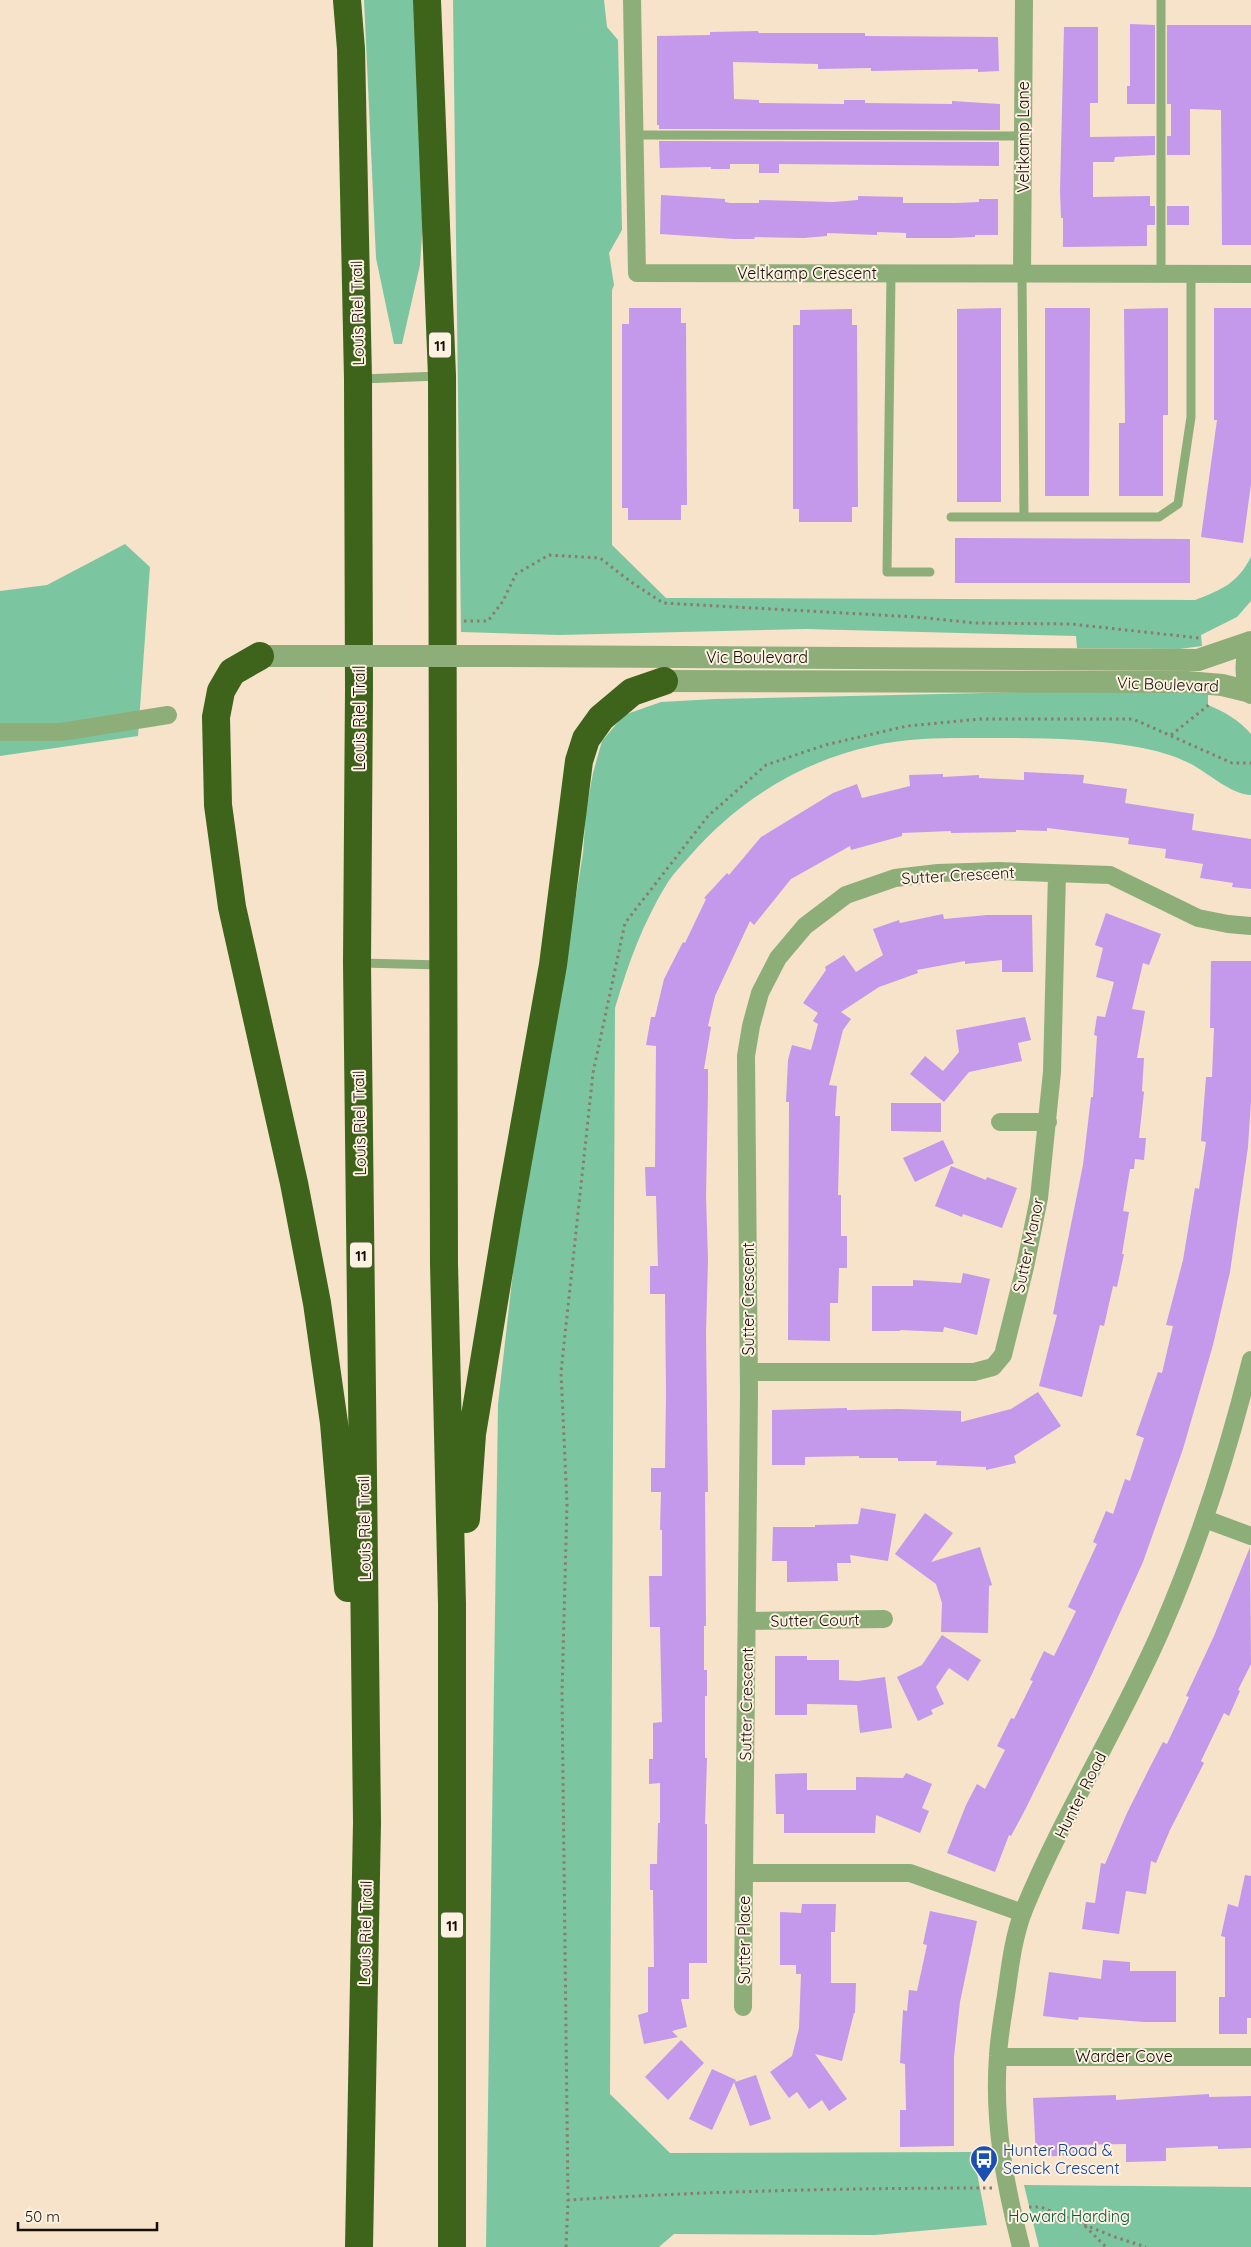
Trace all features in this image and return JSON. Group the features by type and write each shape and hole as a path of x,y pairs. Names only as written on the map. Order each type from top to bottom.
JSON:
{"highway":[{"name":"Louis Riel Trail","path":"347,0 352,49 358,379 359,699 357,963 367,1822 359,2247"},
{"name":"11","path":"427,0 442,376 441,621 444,1274 452,1604 452,2247"},
{"path":"260,656 232,672 221,691 216,717 218,805 232,907 294,1183 317,1303 334,1423 367,1822"},
{"path":"452,1604 462,1568 472,1434 508,1217 554,965 579,761 586,738 601,718 632,692 664,681"}],"street":[{"name":"Veltkamp Crescent","path":"632,0 637,273 1251,274"},
{"name":"Veltkamp Lane","path":"1022,274 1024,0"},
{"name":"Vic Boulevard","path":"260,656 1198,660 1251,643"},
{"path":"1251,643 1246,659 1246,676 1251,692"},
{"name":"Vic Boulevard","path":"664,681 1186,682 1222,685 1251,692"},
{"path":"0,732 61,732 168,715"},
{"name":"Sutter Crescent","path":"744,1873 749,1372 746,1056 751,1026 760,992 778,958 806,926 846,895 895,878 938,873 998,871 1110,875 1198,918 1251,926"},
{"name":"Sutter Manor","path":"749,1372 974,1372 993,1367 1002,1355 1026,1267 1039,1198 1048,1122 1052,1072 1057,874"},
{"path":"1000,1122 1048,1122"},
{"name":"Hunter Road","path":"1021,2247 1002,2166 998,2111 998,2057 1013,1946 1023,1913 1066,1821 1162,1629 1206,1519 1236,1423 1251,1360"},
{"path":"1206,1519 1251,1536"},
{"name":"Sutter Court","path":"746,1622 884,1619"},
{"path":"744,1873 910,1873 1023,1913"},
{"name":"Sutter Place","path":"743,2007 744,1873"},
{"name":"Warder Cove","path":"998,2057 1251,2056"}],"lane":[{"path":"1161,274 1162,0"},
{"path":"635,136 1023,136"},
{"path":"892,274 887,572 930,572"},
{"path":"1022,274 1024,517"},
{"path":"951,517 1159,517 1178,504 1191,417 1191,274"},
{"path":"358,379 442,376"},
{"path":"357,963 442,965"}],"path":[{"path":"441,621 488,621 503,601 516,574 549,555 600,558 631,582 663,603 916,617 975,623 1071,624 1207,638"},
{"path":"1171,735 1210,703"},
{"path":"566,2247 568,2200 562,1693 567,1504 561,1372 593,1073 624,923 708,816 766,765 825,745 907,726 980,719 1133,718 1232,762 1251,763"},
{"path":"568,2200 675,2193 980,2188"},
{"path":"1041,2207 1146,2247"},
{"path":"1084,2224 1106,2247"}],"green space":[{"path":"364,0 414,0 426,178 420,265 402,344 394,344 376,258"},
{"path":"453,0 604,0 607,27 618,40 622,230 609,253 614,285 612,290 612,545 666,598 1195,600 1228,585 1240,574 1251,557 1251,601 1237,617 1201,635 1202,646 1179,649 1077,648 1076,636 806,629 559,635 461,632"},
{"path":"125,544 150,567 138,736 0,756 0,591 47,585"},
{"path":"1204,688 1208,695 1208,705 1231,717 1251,734 1251,795 1236,791 1189,763 1164,753 1118,744 1063,739 960,738 901,741 845,753 819,762 794,774 748,802 727,819 672,876 644,928 625,975 615,1008 610,2094 670,2153 973,2152 987,2225 875,2235 674,2234 659,2247 486,2247 498,1404 522,1193 557,1013 583,853 586,811 593,773 602,741 624,715 661,702 715,699"},
{"name":"Howard Harding","path":"1024,2185 1251,2187 1251,2247 1039,2247"}],"building":[{"path":"1130,24 1155,25 1155,104 1127,104 1127,86 1130,86"},
{"path":"1167,25 1251,25 1251,245 1222,245 1221,110 1190,109 1190,155 1167,155 1167,136 1171,136 1171,104 1167,104"},
{"path":"1064,27 1098,27 1098,103 1090,103 1090,137 1155,136 1155,155 1115,157 1114,162 1093,162 1093,197 1150,196 1150,206 1155,206 1155,225 1147,225 1147,246 1063,247 1063,218 1061,218 1060,191"},
{"path":"758,31 759,33 865,33 865,36 998,37 999,71 978,72 978,69 871,71 871,68 818,69 818,64 733,62 734,99 759,100 759,103 844,104 844,100 865,100 865,103 952,104 952,101 1000,104 1000,130 659,129 659,125 657,125 657,36 710,35 710,32"},
{"path":"659,141 999,142 999,166 779,164 779,173 759,173 759,164 730,164 730,169 711,169 711,167 660,168"},
{"path":"661,195 725,199 725,202 730,203 759,203 759,200 833,202 858,200 858,196 903,197 903,203 956,203 979,202 979,199 998,199 998,235 906,238 906,233 877,232 877,235 827,233 827,236 804,238 755,237 754,239 734,239 660,234"},
{"path":"1167,206 1189,206 1189,225 1167,225"},
{"path":"629,308 681,308 681,323 686,323 687,505 681,505 681,520 628,520 628,508 622,508 622,324 629,324"},
{"path":"1001,308 1001,502 957,502 957,309"},
{"path":"1045,308 1090,308 1089,496 1045,496"},
{"path":"1168,308 1168,415 1163,415 1163,496 1119,496 1119,423 1125,423 1124,309"},
{"path":"1214,308 1251,308 1251,484 1243,543 1201,537 1217,420 1214,420"},
{"path":"852,309 852,325 857,325 858,507 852,507 852,522 799,522 799,509 793,509 793,325 800,325 800,310"},
{"path":"955,538 1190,539 1190,583 955,583"},
{"path":"1024,772 1084,775 1083,783 1127,789 1125,803 1194,814 1192,830 1251,839 1251,889 1232,887 1233,883 1200,878 1203,864 1165,858 1166,849 1128,844 1129,838 1047,828 1047,831 902,833 902,836 851,850 850,846 791,879 754,925 750,921 715,996 708,1026 711,1027 704,1069 708,1069 706,1333 708,1492 705,1492 706,1626 704,1626 704,1670 707,1670 707,1696 705,1696 705,1758 707,1758 705,1824 707,1824 707,1963 689,1963 689,1999 681,1999 687,2027 672,2031 678,2037 644,2044 638,2015 648,2012 648,1967 654,1967 653,1890 650,1890 650,1864 657,1864 658,1823 660,1823 660,1783 649,1784 649,1759 653,1759 653,1723 662,1722 660,1627 650,1627 649,1576 662,1576 661,1492 651,1492 651,1468 665,1468 666,1394 665,1294 650,1294 650,1266 658,1266 656,1196 646,1196 645,1167 655,1167 656,1046 646,1045 651,1017 655,1017 664,979 683,942 685,943 706,899 704,898 727,873 729,875 761,837 833,793 857,784 862,798 910,786 909,775 943,774 943,777 979,775 979,778 1024,780"},
{"path":"1106,913 1161,934 1149,965 1143,963 1132,1009 1145,1011 1137,1058 1144,1058 1142,1091 1144,1092 1139,1138 1146,1138 1144,1160 1135,1159 1134,1169 1130,1169 1123,1211 1129,1212 1122,1254 1124,1254 1117,1287 1113,1286 1104,1326 1100,1325 1082,1397 1039,1386 1057,1315 1053,1314 1083,1165 1091,1097 1093,1097 1097,1036 1094,1035 1097,1016 1105,1017 1114,982 1096,977 1103,948 1095,945"},
{"path":"943,914 944,919 987,915 1032,915 1033,972 1002,972 1002,960 965,964 965,961 917,970 918,973 879,987 841,1012 851,1019 843,1030 829,1085 837,1086 835,1116 840,1116 838,1195 841,1195 841,1236 847,1236 847,1268 839,1268 838,1303 830,1303 830,1341 788,1340 789,1102 786,1102 788,1060 792,1045 811,1050 818,1024 813,1021 818,1013 803,1003 826,970 825,967 844,955 856,972 883,955 873,929 899,920 900,923"},
{"path":"1211,961 1251,961 1251,1101 1248,1147 1230,1272 1213,1345 1183,1449 1143,1562 1092,1674 1025,1810 1011,1836 1009,1835 995,1872 947,1853 966,1805 977,1784 985,1789 1005,1750 997,1746 1011,1718 1014,1719 1033,1681 1030,1680 1044,1651 1054,1656 1076,1611 1068,1607 1097,1544 1093,1542 1106,1511 1113,1514 1125,1479 1130,1481 1144,1438 1136,1435 1158,1372 1162,1373 1173,1326 1166,1325 1183,1260 1195,1188 1199,1189 1206,1142 1201,1141 1206,1077 1212,1077 1214,1028 1210,1028"},
{"path":"1025,1017 1031,1040 1018,1043 1022,1061 969,1072 944,1102 910,1074 925,1056 943,1071 959,1052 956,1030"},
{"path":"891,1103 941,1103 941,1132 891,1131"},
{"path":"943,1140 954,1163 915,1182 903,1158"},
{"path":"951,1166 986,1180 987,1177 1017,1188 1002,1228 963,1214 962,1217 935,1206"},
{"path":"963,1273 990,1279 977,1335 944,1327 943,1332 872,1331 872,1286 913,1286 913,1280 961,1283"},
{"path":"1038,1392 1061,1426 1014,1456 1016,1463 986,1470 986,1467 936,1465 937,1461 898,1461 898,1458 859,1458 859,1456 805,1457 805,1465 772,1465 772,1410 847,1408 847,1410 961,1411 961,1422 1011,1409"},
{"path":"861,1508 896,1514 888,1561 850,1555 851,1563 837,1563 838,1581 787,1582 787,1561 772,1561 773,1527 858,1524"},
{"path":"925,1513 953,1533 931,1562 980,1547 992,1585 989,1586 988,1633 941,1632 942,1603 936,1584 895,1554"},
{"path":"1250,1547 1251,1664 1238,1690 1240,1691 1229,1716 1224,1713 1201,1761 1204,1763 1170,1830 1156,1863 1151,1861 1146,1894 1126,1891 1119,1934 1082,1929 1086,1902 1095,1903 1101,1863 1105,1864 1127,1813 1163,1742 1167,1744 1189,1697 1186,1696 1214,1636"},
{"path":"942,1635 981,1660 968,1681 949,1668 936,1687 944,1704 931,1710 933,1714 918,1721 897,1677 922,1665"},
{"path":"775,1656 807,1656 807,1660 839,1660 839,1680 858,1681 885,1677 892,1728 860,1733 857,1705 807,1704 807,1715 775,1715"},
{"path":"807,1773 807,1790 856,1790 856,1777 903,1778 906,1773 932,1784 922,1808 929,1811 920,1833 876,1815 875,1833 784,1833 784,1814 776,1814 775,1774"},
{"path":"1245,1875 1251,1876 1251,2018 1247,2018 1247,2034 1219,2034 1219,1997 1225,1997 1225,1937 1221,1936 1228,1904 1238,1907"},
{"path":"802,1904 836,1904 835,1932 831,1932 831,1983 856,1983 855,2013 842,2061 815,2054 847,2099 829,2111 822,2100 809,2109 797,2092 789,2098 770,2072 792,2056 799,2028 801,1974 796,1974 796,1965 780,1965 780,1912 801,1913"},
{"path":"930,1911 977,1921 960,2002 954,2057 954,2146 900,2147 900,2110 906,2110 905,2064 900,2063 903,2010 907,2011 909,1990 917,1991 927,1945 923,1944"},
{"path":"1103,1960 1130,1962 1130,1971 1176,1971 1176,2022 1144,2022 1079,2017 1078,2020 1043,2016 1049,1972 1101,1979"},
{"path":"681,2040 704,2063 668,2100 645,2077"},
{"path":"712,2069 736,2080 735,2082 756,2075 771,2119 750,2126 734,2082 712,2130 689,2119"},
{"path":"1209,2094 1209,2097 1251,2096 1251,2148 1218,2149 1218,2146 1166,2148 1166,2161 1126,2162 1126,2144 1075,2145 1076,2155 1036,2157 1033,2098 1116,2095 1116,2100"}],"place":[{"name":"Hunter Road & Senick Crescent","path":"984,2183"}]}
